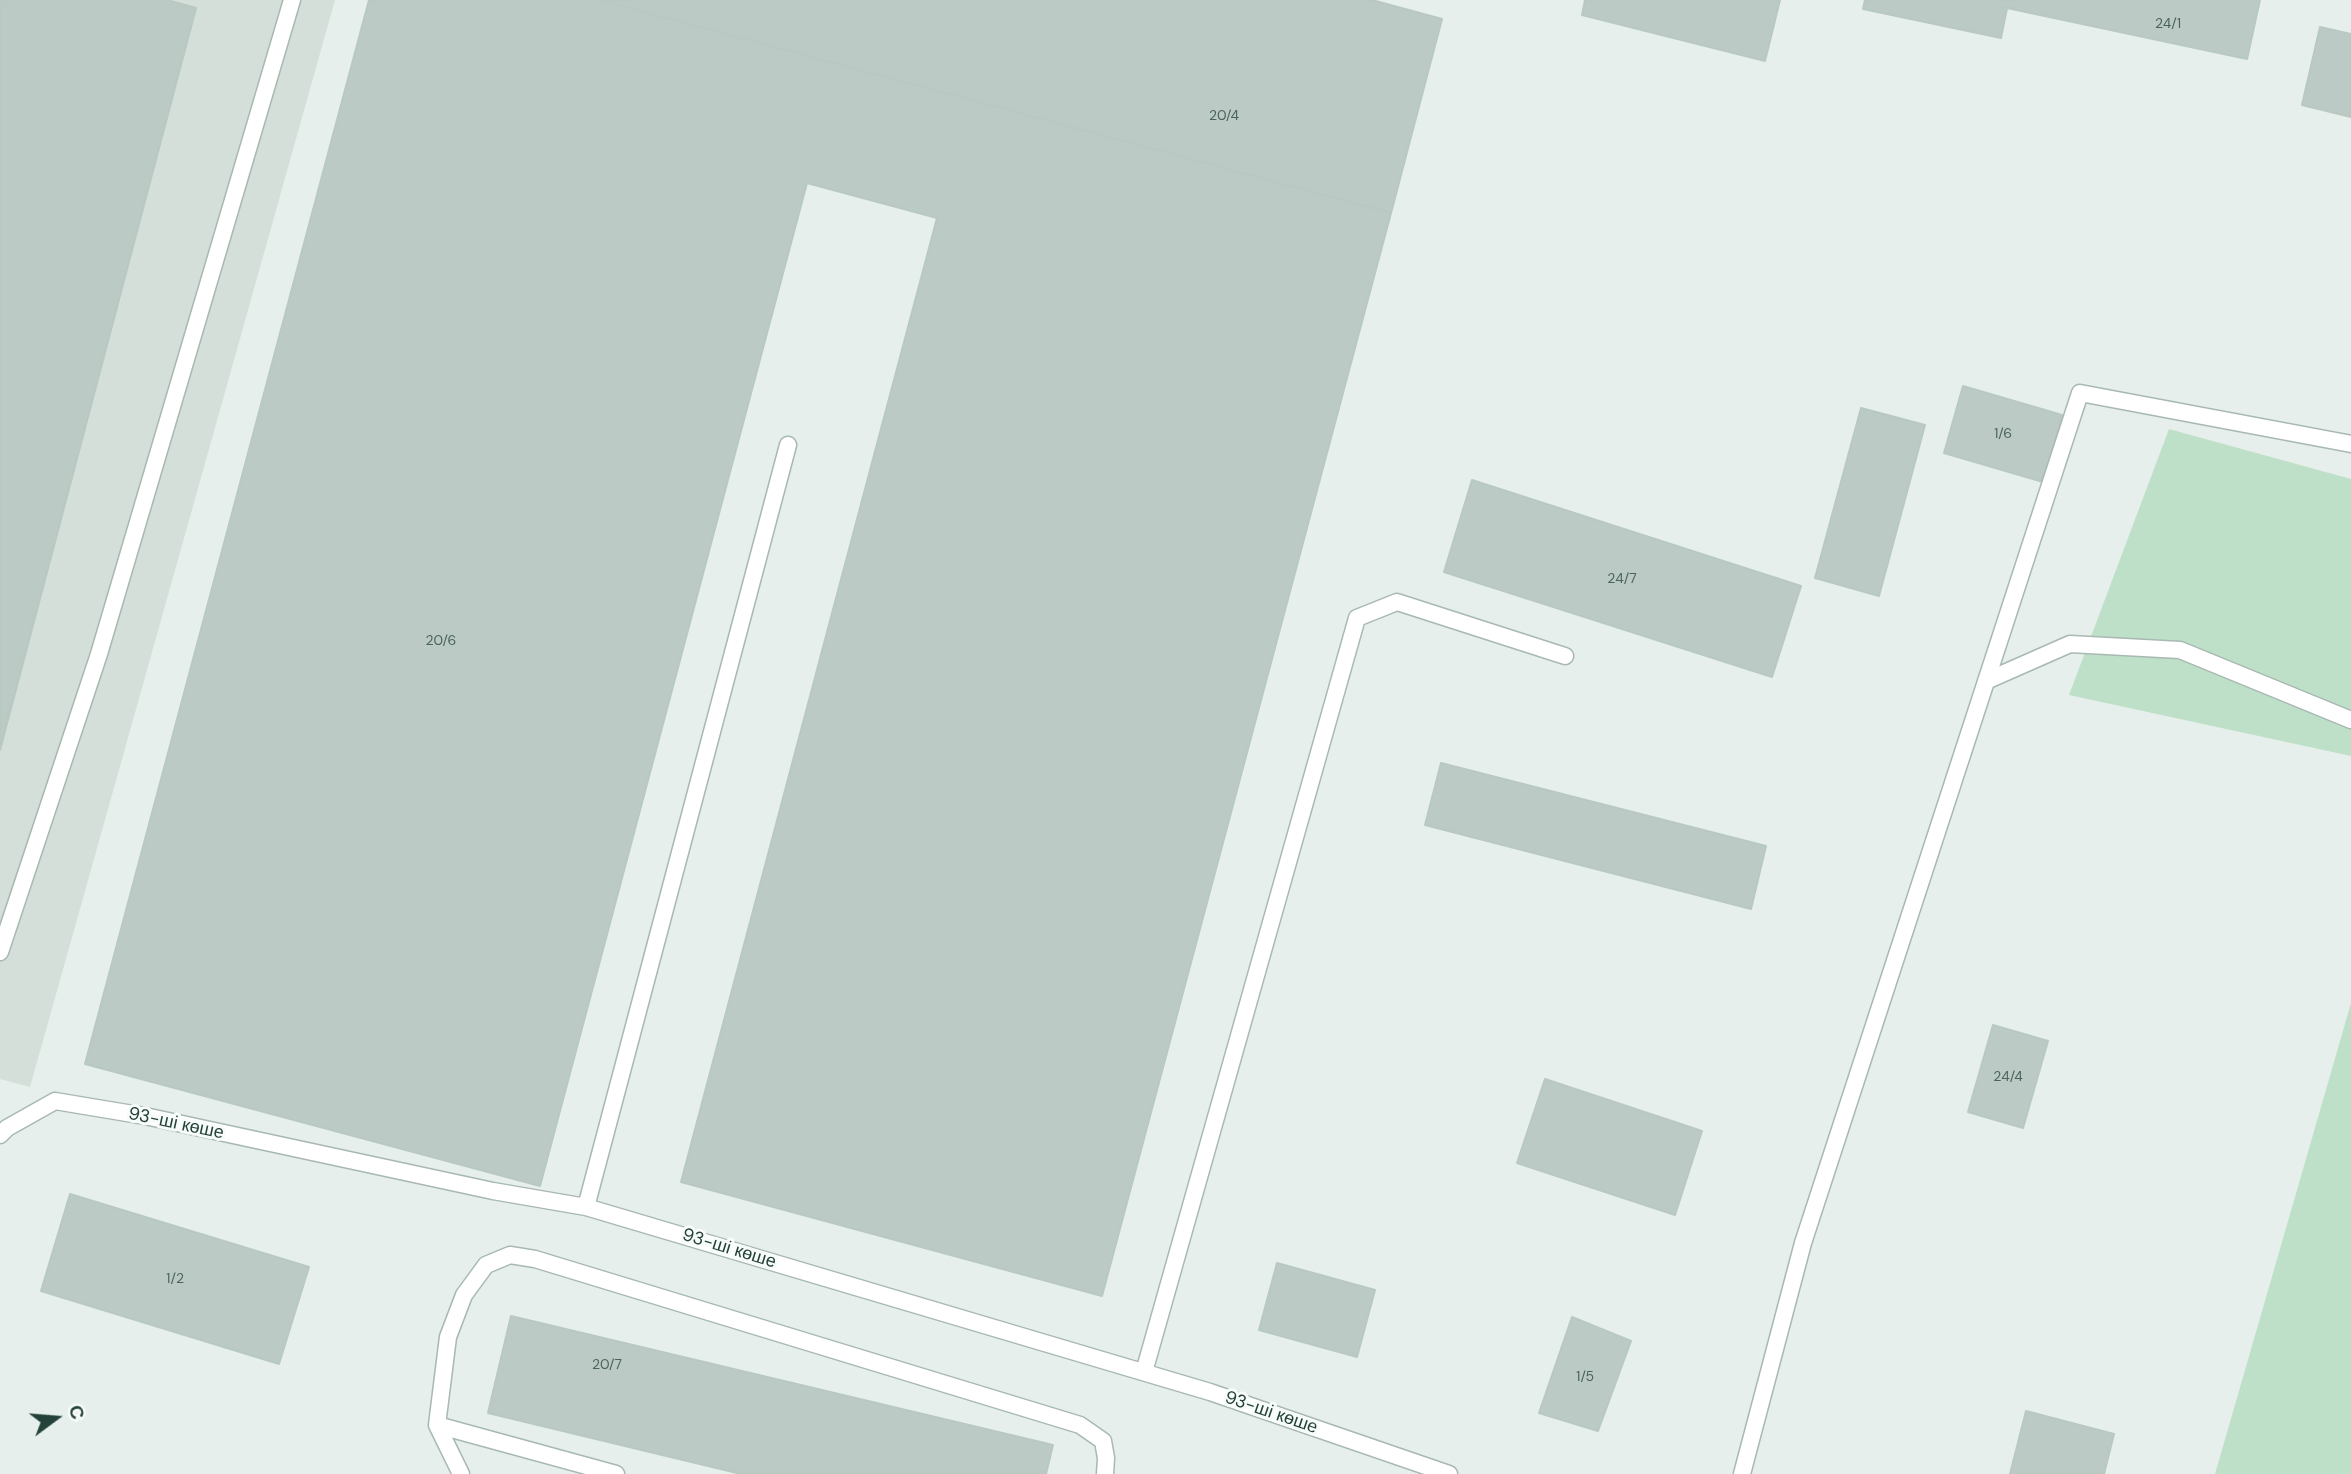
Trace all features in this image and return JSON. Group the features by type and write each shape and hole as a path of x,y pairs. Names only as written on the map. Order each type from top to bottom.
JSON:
{"lane":[{"path":"0,951 99,654 292,0"},
{"path":"1742,1474 1802,1243 2080,393 2351,444"},
{"path":"586,1207 788,445"},
{"path":"1144,1373 1357,618 1397,602 1565,656"},
{"path":"1986,681 2070,644 2180,650 2351,720"},
{"name":"93-ші көше","path":"0,1135 7,1128 55,1101 145,1116 493,1191 586,1207 1210,1392 1449,1474"},
{"path":"460,1474 437,1424 448,1337 464,1295 486,1265 510,1255 535,1259 1080,1425 1103,1441 1105,1474"},
{"path":"437,1424 616,1474"}],"shaded area":[{"path":"0,0 335,0 30,1087 0,1079"}],"green space":[{"path":"2169,429 2351,479 2351,756 2069,695"},
{"path":"2351,1003 2351,1474 2215,1474"}],"building":[{"path":"0,0 167,0 196,8 0,750"},
{"path":"369,0 600,0 1391,213 1102,1296 681,1182 937,218 807,183 540,1186 85,1064"},
{"path":"600,0 1372,0 1442,19 1391,213"},
{"path":"1585,0 1780,0 1765,61 1582,15"},
{"path":"1865,0 2260,0 2247,59 2007,8 2001,38 1863,9"},
{"path":"2320,27 2351,34 2351,117 2302,105"},
{"path":"1963,386 2062,415 2043,482 1944,453"},
{"path":"1861,408 1925,425 1879,596 1815,578"},
{"path":"1472,480 1801,586 1772,677 1444,572"},
{"path":"1441,763 1766,846 1751,909 1425,825"},
{"path":"1993,1025 2048,1041 2023,1128 1968,1112"},
{"path":"1545,1079 1702,1131 1675,1215 1517,1163"},
{"path":"70,1194 309,1267 279,1364 41,1291"},
{"path":"1277,1263 1375,1290 1357,1357 1259,1330"},
{"path":"511,1316 1053,1445 1046,1474 741,1474 488,1413"},
{"path":"1572,1317 1631,1341 1598,1431 1539,1413"},
{"path":"2026,1411 2114,1434 2104,1474 2010,1474"}]}
